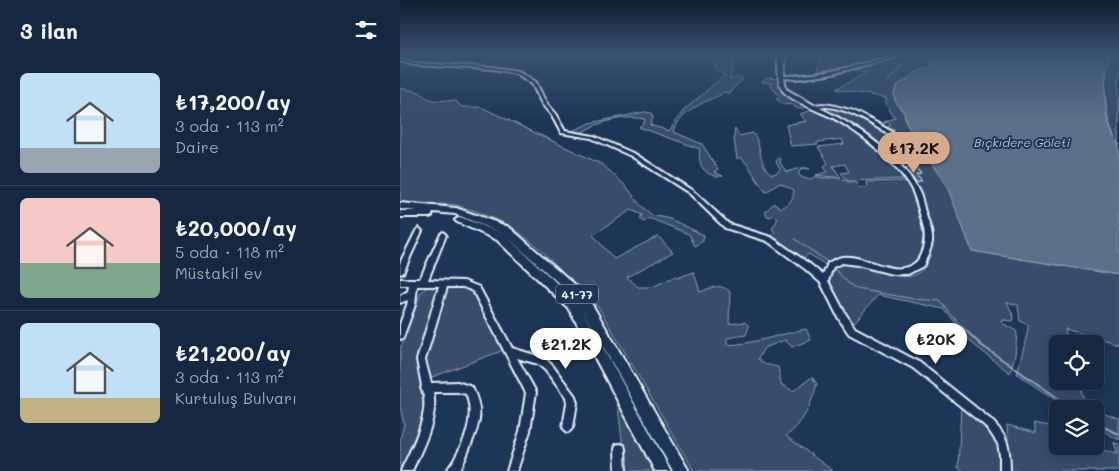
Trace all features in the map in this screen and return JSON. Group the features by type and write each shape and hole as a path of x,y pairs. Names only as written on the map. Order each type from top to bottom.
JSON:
{"highway":[{"name":"41-77","path":"400,206 456,211 500,227 520,240 576,293 592,314 681,471"},
{"name":"41-77","path":"400,214 448,216 495,233 561,293 578,312 662,471"}],"street":[{"path":"524,76 534,83 544,104 554,115 563,132 592,137 633,155 690,192 727,226 769,239 808,267 824,281 852,331 916,365 967,404 998,432 1004,443 1005,471"},
{"path":"812,76 799,78 781,77 784,90 866,136 908,180 917,194 928,237 926,251 921,264 906,272 884,270 850,260 833,265 824,281"},
{"path":"813,106 822,104 836,106 870,120 890,133"},
{"path":"400,271 419,231"},
{"path":"423,282 443,235"},
{"path":"400,282 469,285 476,289 530,389 531,396 525,430 512,471"},
{"path":"400,336 411,305 413,282"},
{"path":"406,471 425,429 429,406 421,360 444,283"},
{"path":"400,300 412,293"},
{"path":"509,351 541,361 549,368 570,396 572,403 568,426"},
{"path":"426,388 462,387 469,390 474,403 475,423 459,461 452,471"},
{"path":"620,449 621,471"}],"shaded area":[{"path":"724,76 731,76 730,80 738,77 743,79 729,93 724,92 689,111 679,121 674,132 702,144 718,169 714,172 723,176 707,173 701,165 700,149 639,127 645,122 644,119 619,119 603,123 581,133 572,131 590,123 645,112 651,113 653,118 650,125 669,131 683,111"},
{"path":"860,76 891,76 887,81 893,76 914,76 898,85 895,89 894,98 904,112 918,143 951,194 972,251 1119,275 1119,344 1104,340 1104,335 1087,335 1065,329 1067,335 1049,335 1049,390 1081,390 1084,400 1056,400 1017,374 1028,325 1020,321 1018,305 1007,302 1014,318 1013,321 1003,320 1002,323 1016,331 1017,334 1015,355 1010,373 973,344 944,309 878,295 852,325 836,298 828,279 835,267 846,263 902,277 915,275 925,266 931,249 929,225 923,202 916,186 906,173 884,150 871,140 816,107 835,107 868,120 892,134 895,130 887,127 891,125 888,122 879,124 895,118 886,105 886,98 836,89"},
{"path":"1106,76 1119,76 1119,145 1107,114"},
{"path":"767,78 780,79 786,94 855,131 871,143 905,179 848,181 841,173 849,172 845,164 833,166 841,178 816,175 827,172 824,166 828,163 818,147 844,144 842,139 818,142 818,144 791,146 786,125 806,121 800,114 812,110 807,107 798,109 791,104 785,105 776,99 780,97 771,86 772,83 762,82"},
{"path":"400,88 420,92 425,97 433,100 456,101 462,107 481,107 603,165 627,187 640,205 652,215 670,219 704,235 703,241 695,246 689,234 649,218 644,222 640,219 642,215 631,210 593,235 614,259 658,236 673,252 627,277 638,287 652,287 676,276 677,278 694,272 700,292 723,287 730,292 729,324 745,322 749,326 746,335 727,338 727,345 757,341 806,329 811,340 792,347 785,340 764,348 758,359 764,364 778,367 781,384 793,391 812,377 817,384 802,420 786,436 833,471 694,471 599,308 540,249 511,226 475,211 456,205 400,202"},
{"path":"735,128 739,136 753,133 764,165 772,174 777,173 780,169 776,162 778,158 781,159 780,163 787,172 803,168 799,171 799,175 803,178 811,179 816,176 838,178 857,183 858,188 867,188 866,182 906,181 914,194 914,203 917,204 922,224 924,247 921,257 916,264 908,269 895,270 846,257 838,259 827,266 809,254 802,259 770,237 775,232 772,229 778,219 774,215 770,217 766,215 766,211 774,203 781,208 787,205 792,199 794,190 780,183 766,192 744,161 740,157 737,159 734,138"},
{"path":"429,286 442,286 417,360 425,406 419,432 400,471 400,440 404,424 400,406 400,350 421,292"},
{"path":"446,286 465,287 472,291 504,350 427,379 423,360"},
{"path":"617,400 654,471 626,471"},
{"path":"961,406 987,426 996,438 999,471 965,471 958,468"},
{"path":"1104,414 1119,419 1119,440 1104,431"},
{"path":"1034,423 1049,426 1049,455 1104,455 1104,450 1117,454 1114,442 1119,445 1119,471 1010,471 1007,425 1036,433"}],"water":[{"name":"Bıçkıdere Göleti","path":"912,76 1106,76 1106,113 1113,135 1119,145 1119,275 972,251 948,189 907,125 904,113 895,101 894,95 897,87"}],"building":[{"path":"915,166 921,174 916,175 922,181 916,183 905,168"}],"waterway":[{"path":"795,239 829,263"},
{"path":"832,266 848,283 857,289 914,299 940,301 962,327"},
{"path":"962,327 981,345 1061,400"},
{"path":"1104,427 1119,434"}]}
